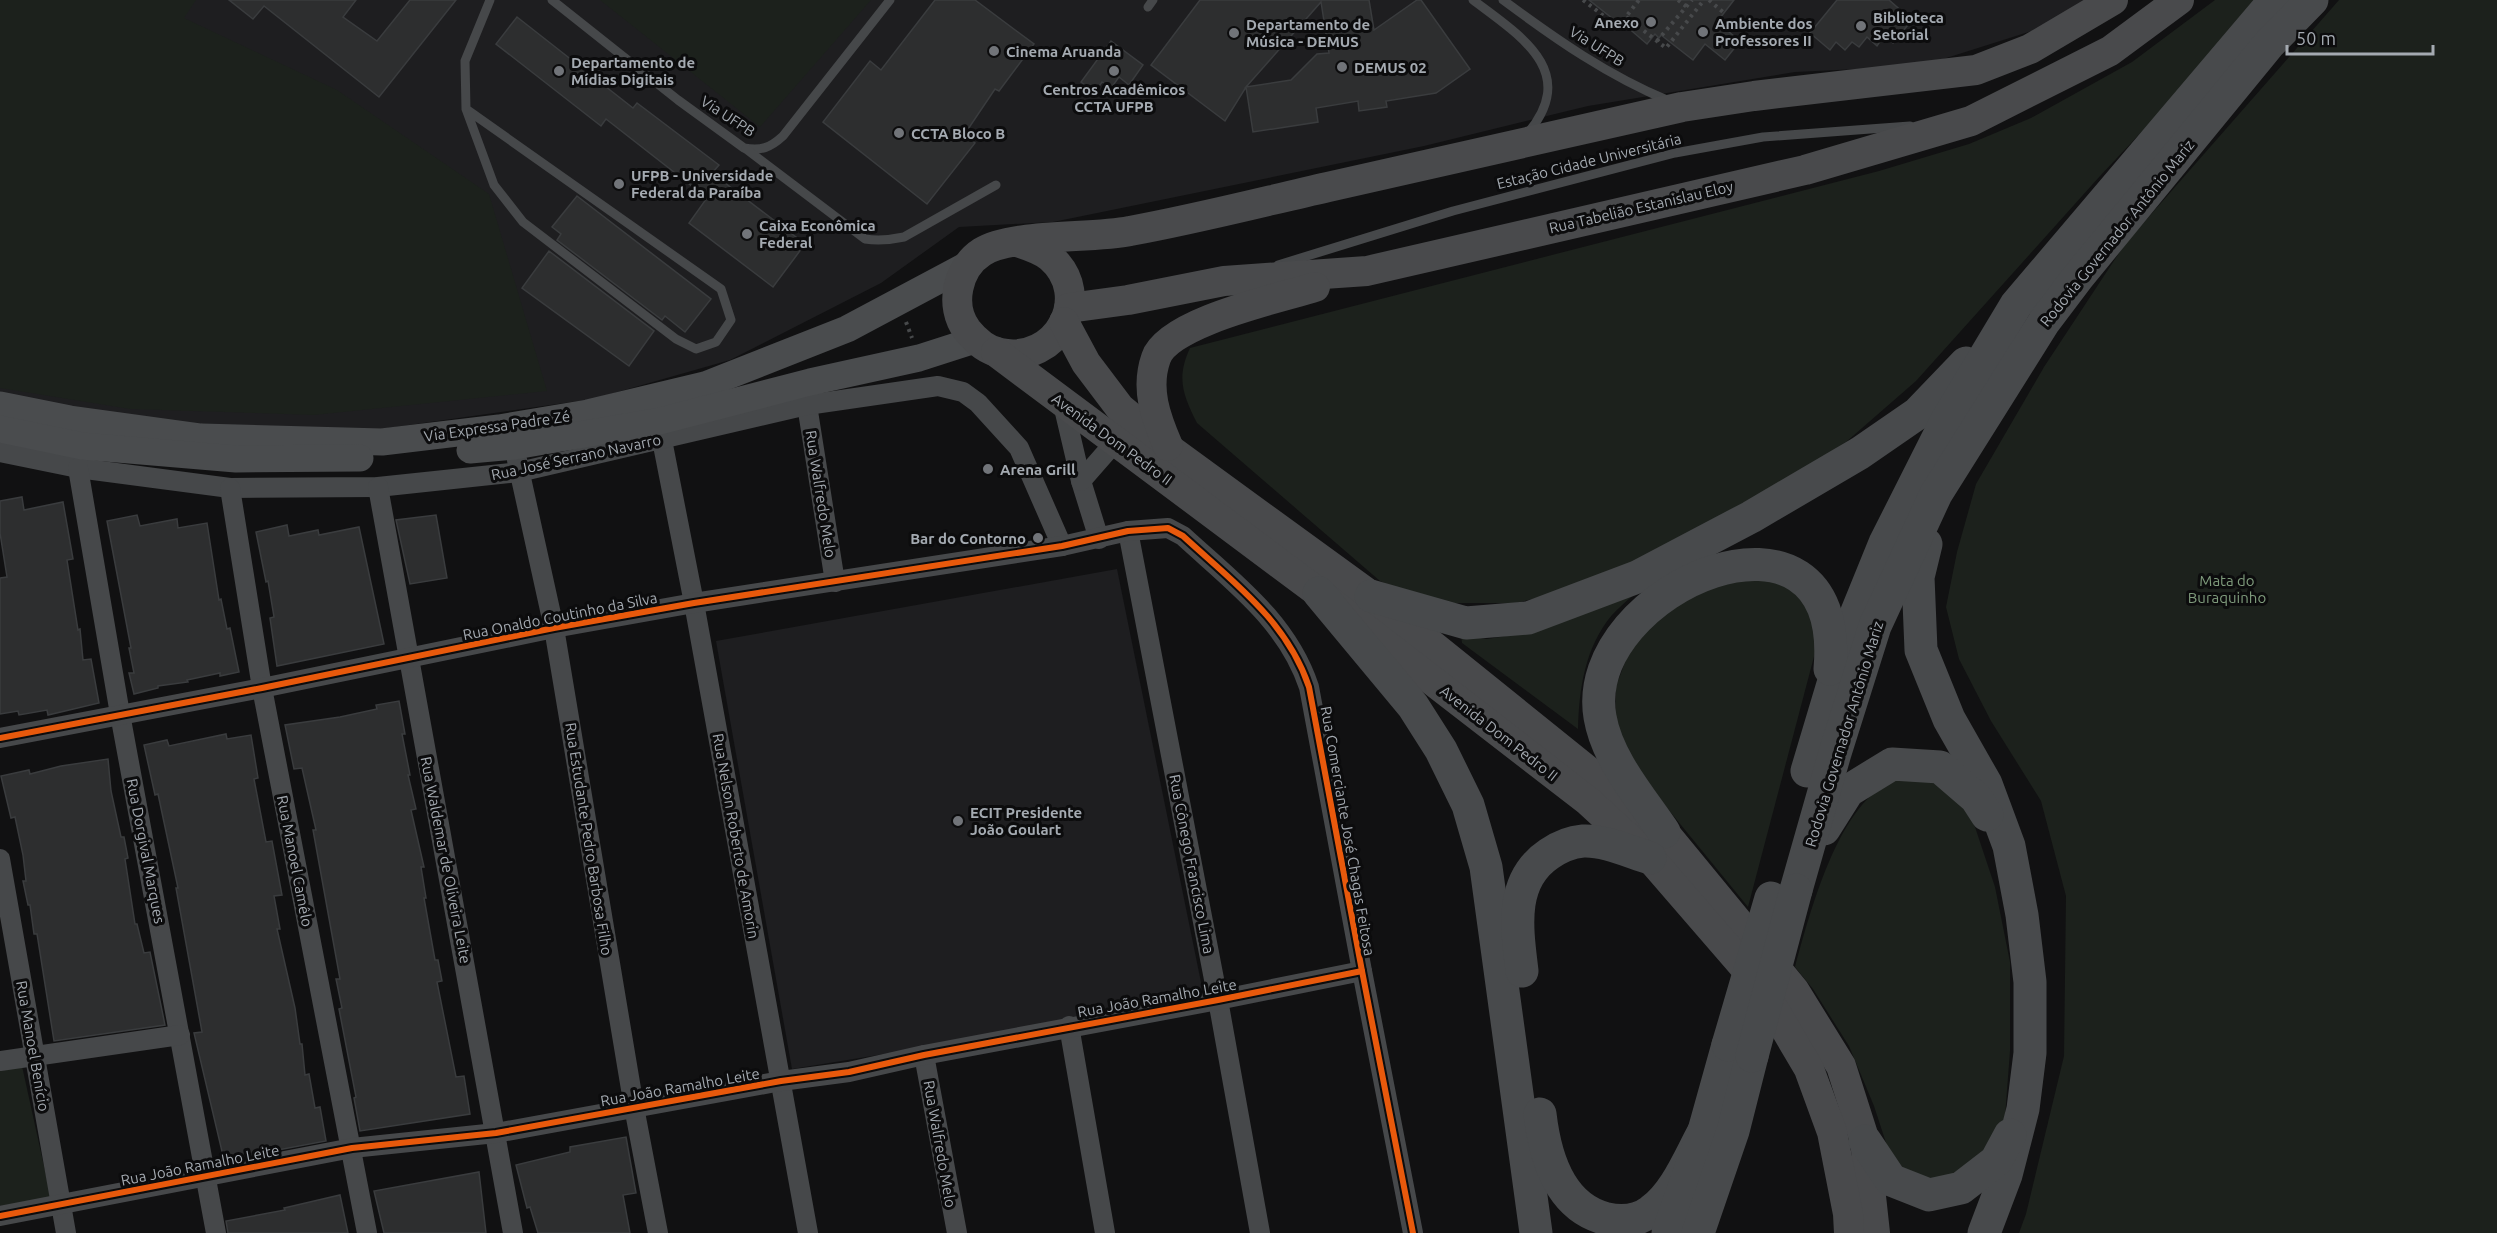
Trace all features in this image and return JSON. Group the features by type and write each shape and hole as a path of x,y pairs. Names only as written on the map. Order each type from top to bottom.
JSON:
{"highway":[{"name":"Rodovia Governador Antônio Mariz","path":"1789,888 1827,698 1848,634 1885,543 1947,420 2016,305 2275,0"},
{"name":"Rodovia Governador Antônio Mariz","path":"1698,1233 1718,1131 1789,888 1875,626 1936,494 2032,340 2078,277 2269,44 2312,0"},
{"path":"1371,596 1466,624 1528,618 1636,577 1800,488 1860,453 1918,413 1961,369 2016,305"},
{"path":"1936,494 1918,578 1920,650 1949,719 1986,784 2009,846 2031,981 2030,1053 2023,1109 2006,1175 1984,1233"},
{"path":"1718,1131 1668,1196 1649,1213 1622,1222 1592,1215 1570,1198 1554,1172 1543,1139 1517,933 1520,892 1537,862 1553,851 1572,843 1657,845 1611,748 1600,718 1599,694 1613,651 1632,624 1659,599 1692,580 1737,564 1756,563 1775,566 1796,576 1811,588 1824,608 1830,635 1831,658 1827,698"},
{"path":"1319,593 1413,706 1441,750 1468,805 1486,867 1536,1233"},
{"path":"1789,888 1848,791 1892,764 1940,767 1976,798 2009,846"},
{"path":"1865,1141 1891,1179 1929,1195 1961,1188 1996,1161 2023,1109"},
{"name":"Rodovia Governador Antônio Mariz","path":"1668,1233 1718,1131"},
{"path":"1713,1233 1718,1131"}],"main road":[{"path":"1017,242 1043,252 1062,271 1069,288 1066,315 1053,340 1036,351 1017,356 985,346 963,325 957,305 959,284 967,265 981,252 999,245 1017,242 1127,232 1682,107 1754,96 1976,70 2030,50 2113,0"},
{"name":"Rua Tabelião Estanislau Eloy","path":"1066,315 1224,281 1367,271 1805,170 1971,121 2110,51 2179,0"},
{"name":"Via Expressa Padre Zé","path":"0,405 70,419 201,438 393,441 499,428 588,413 705,384 847,328 967,265"},
{"path":"1169,449 1152,403 1151,379 1156,357 1163,346 1188,329 1208,320 1367,271"},
{"name":"Avenida Dom Pedro II","path":"1066,315 1101,386 1120,408 1169,449 1371,596 1657,845 1794,990 1841,1066 1865,1141 1875,1233"},
{"name":"Via Expressa Padre Zé","path":"0,429 82,446 236,459 375,458 515,446 660,421 810,382 985,346"},
{"name":"Avenida Dom Pedro II","path":"985,346 1319,593 1588,801 1657,845 1759,984 1809,1069 1832,1132 1848,1214 1849,1233"}],"street":[{"name":"Rua José Serrano Navarro","path":"0,452 78,468 230,488 378,488 519,472 807,405 926,386 949,387 963,392 992,416 1019,448 1062,546"},
{"path":"1063,404 1081,481 1099,539"},
{"name":"Rua Walfredo Melo","path":"807,405 835,582"},
{"name":"Rua Nelson Roberto de Amorin","path":"662,440 694,603 808,1233"},
{"path":"1081,481 1116,441"},
{"name":"Rua Estudante Pedro Barbosa Filho","path":"515,446 554,628 634,1107 658,1233"},
{"name":"Rua Dorgival Marques","path":"78,468 120,714 216,1233"},
{"name":"Rua Manoel Camêlo","path":"230,488 262,688 367,1233"},
{"name":"Rua Waldemar de Oliveira Leite","path":"378,488 513,1233"},
{"name":"Rua Comerciante José Chagas Feitosa","path":"1128,531 1168,528 1183,536 1270,617 1301,662 1310,687 1413,1233"},
{"name":"Rua Onaldo Coutinho da Silva","path":"0,738 262,688 554,628 694,603 1062,546 1128,531"},
{"name":"Rua Cônego Francisco Lima","path":"1128,531 1260,1233"},
{"name":"Rua Manoel Benício","path":"0,859 66,1233"},
{"name":"Rua João Ramalho Leite","path":"0,1216 352,1148 496,1133 781,1081 849,1072 1069,1026 1218,1000 1362,971"},
{"path":"1069,1026 1105,1233"},
{"path":"0,1060 180,1035"},
{"name":"Rua Walfredo Melo","path":"924,1055 957,1233"}],"lane":[{"path":"466,110 721,289 731,320 716,342 696,349 676,339 523,222 494,185 466,110 465,62 490,0"},
{"name":"Via UFPB","path":"552,0 678,100 744,148 754,150 771,147 783,136 890,0"},
{"path":"1473,0 1511,27 1533,48 1546,70 1549,95 1546,105 1520,143"},
{"name":"Via UFPB","path":"1503,0 1588,61 1635,87 1682,107"},
{"name":"Estação Cidade Universitária","path":"1224,281 1453,211 1675,153 1763,137 1971,121"},
{"path":"744,148 865,238 872,240 887,241 904,237 996,185"}],"path":[{"path":"1583,0 1618,27 1640,0"},
{"path":"1678,0 1688,7"},
{"path":"1657,41 1692,0"},
{"path":"1626,17 1666,48 1707,0 1724,13"},
{"path":"899,302 919,358"}],"shaded area":[{"name":"UFPB - Universidade Federal da Paraíba","path":"0,0 2085,0 2038,29 1921,66 1795,72 1588,106 1424,146 1053,222 959,227 881,283 730,360 593,399 324,437 201,429 0,400"},
{"name":"ECIT Presidente João Goulart","path":"1117,569 1205,1002 792,1069 716,641"}],"green space":[{"path":"0,0 196,0 184,18 337,90 489,194 547,391 314,415 130,409 0,388"},
{"path":"600,0 871,0 760,127"},
{"path":"2215,0 2259,0 2181,90 2100,176 1916,381 1846,442 1791,477 1592,585 1516,603 1426,603 1380,581 1197,423 1188,404 1182,378 1190,348 1879,171 1969,144 2031,118 2132,62"},
{"name":"Mata do Buraquinho","path":"2339,0 2497,0 2497,1233 2019,1233 2026,1214 2064,1056 2066,896 2041,801 1991,721 1959,659 1946,607 1957,552 1976,484 2044,367 2125,244"},
{"path":"1777,576 1810,603 1816,649 1748,907 1645,781 1615,726 1616,686 1629,652 1654,616 1693,585"},
{"path":"1654,578 1612,615 1595,641 1582,684 1578,729 1462,643 1461,635 1487,639 1525,633"},
{"path":"1919,776 1946,786 1971,815 1995,887 2010,962 2010,1051 2004,1130 1979,1162 1941,1180 1918,1177 1901,1170 1891,1158 1874,1106 1849,1046 1813,989 1795,967 1829,863 1856,813 1873,794 1892,781"},
{"path":"22,1066 51,1198 0,1206 0,1071"}],"building":[{"path":"229,0 356,0 343,17 377,41 410,0 456,0 379,97 264,6 253,19"},
{"path":"935,0 975,0 1034,44 999,91 995,89 964,135 975,143 927,204 823,122 870,61 881,70"},
{"path":"1200,0 1369,0 1374,30 1417,0 1421,0 1470,69 1436,93 1386,101 1387,107 1359,111 1358,101 1316,108 1318,122 1253,132 1246,87 1225,121 1151,65","holes":["1321,2 1329,53 1317,54 1291,80 1246,87"]},
{"path":"1589,0 1734,0 1717,22 1740,41 1725,60 1705,44 1693,60 1661,35 1659,38 1655,34 1647,44 1619,20 1617,22"},
{"name":"Biblioteca Setorial","path":"1837,0 1889,0 1912,20 1893,43 1884,36 1877,46 1867,37 1859,47 1852,42 1845,50 1836,42 1830,50 1810,33"},
{"path":"517,17 633,108 637,103 719,165 712,173 805,244 773,287 689,223 707,198 606,119 601,126 496,44"},
{"name":"Centros Acadêmicos CCTA UFPB","path":"1111,41 1143,65 1129,85 1119,77 1111,88 1102,82 1095,92 1081,82"},
{"path":"577,196 711,299 685,332 665,316 662,320 557,240 561,234 552,227"},
{"path":"549,251 654,331 629,366 522,288"},
{"path":"22,497 24,510 63,502 73,559 67,560 78,630 80,629 83,660 91,659 99,703 48,715 47,710 19,715 18,711 0,714 0,578 7,577 0,533 0,501"},
{"path":"137,515 140,526 177,519 178,528 207,523 219,600 221,599 227,629 230,628 239,672 220,676 220,673 187,680 188,682 158,686 158,688 134,694 129,673 134,673 129,648 131,648 107,521"},
{"path":"436,515 447,578 410,584 396,520"},
{"path":"287,525 289,536 318,530 319,535 359,527 384,644 277,666 270,618 274,617 256,532"},
{"path":"399,701 405,734 402,734 410,775 408,775 416,809 411,810 424,867 421,867 426,898 424,898 435,960 438,960 442,981 437,982 456,1077 464,1076 470,1114 360,1131 354,1098 356,1097 339,1009 342,1008 336,979 340,979 313,830 316,830 302,768 294,769 285,725 340,717 377,709 376,705"},
{"path":"226,734 227,739 251,735 258,778 254,779 266,842 272,841 282,895 274,896 280,929 277,929 295,1008 300,1044 302,1044 305,1075 309,1074 315,1108 320,1107 326,1141 224,1160 194,1033 202,1032 176,888 178,888 158,794 155,795 144,745 167,740 169,746"},
{"path":"108,759 111,791 128,858 125,859 135,924 137,924 144,953 150,952 165,1025 54,1041 37,934 34,934 30,905 28,905 23,881 26,881 23,855 15,817 11,818 1,776 29,770 30,774 61,766"},
{"path":"626,1137 636,1193 623,1195 630,1233 538,1233 530,1207 527,1208 516,1165 570,1152 570,1147"},
{"path":"479,1172 486,1233 384,1233 374,1191"},
{"path":"340,1195 348,1233 228,1233 226,1221 285,1210 284,1208"}],"cycle path":[{"path":"0,738 262,688 554,628 694,603 1062,546 1128,531 1168,528 1183,536 1239,587 1273,622 1299,663 1309,687 1413,1233"},
{"path":"0,1216 352,1148 496,1133 781,1081 849,1072 924,1055 1362,971"}],"place":[{"name":"Anexo","path":"1651,22"},
{"name":"Biblioteca Setorial","path":"1861,26"},
{"name":"Ambiente dos Professores II","path":"1703,32"},
{"name":"Departamento de Música - DEMUS","path":"1234,33"},
{"name":"Cinema Aruanda","path":"994,51"},
{"name":"DEMUS 02","path":"1342,67"},
{"name":"Departamento de Mídias Digitais","path":"559,71"},
{"name":"Centros Acadêmicos CCTA UFPB","path":"1114,71"},
{"name":"CCTA Bloco B","path":"899,133"},
{"name":"UFPB - Universidade Federal da Paraíba","path":"619,184"},
{"name":"Caixa Econômica Federal","path":"747,234"},
{"name":"Arena Grill","path":"988,469"},
{"name":"Bar do Contorno","path":"1038,538"},
{"name":"ECIT Presidente João Goulart","path":"958,821"}]}
